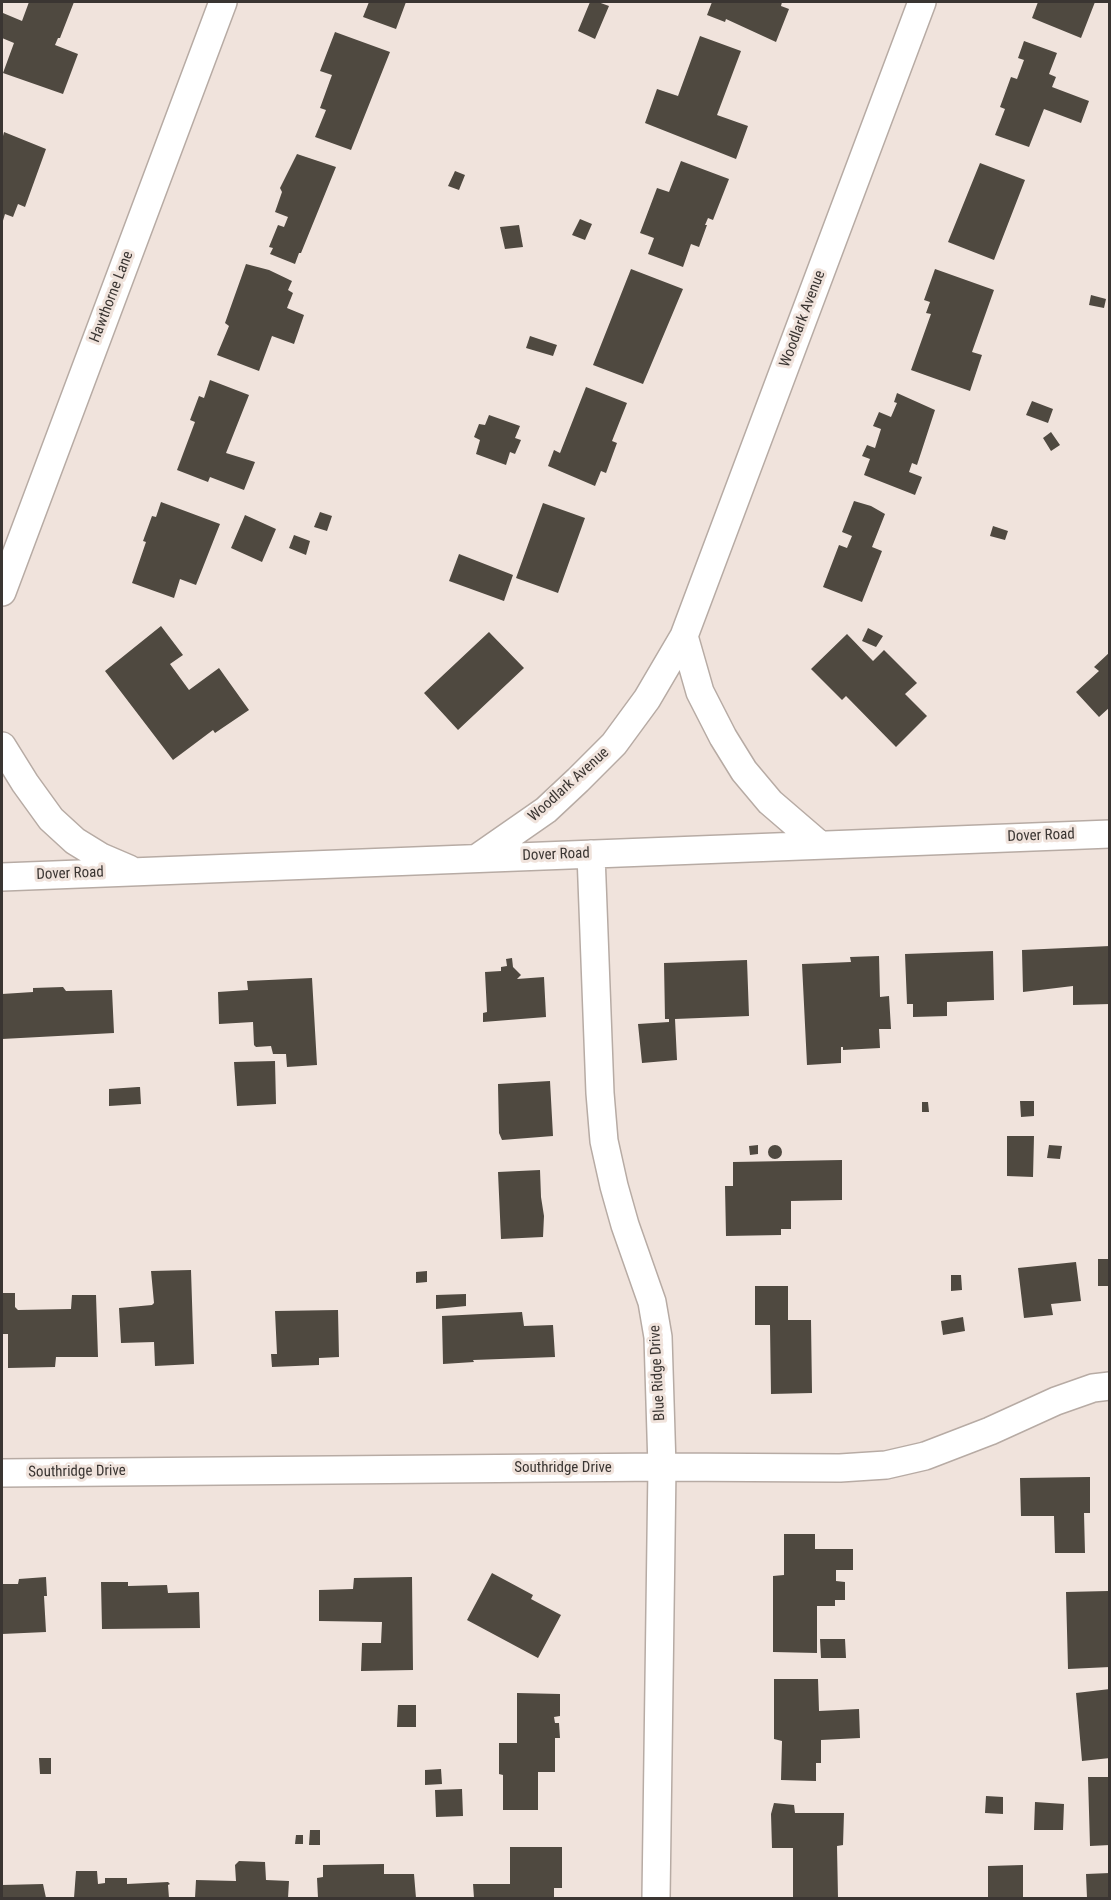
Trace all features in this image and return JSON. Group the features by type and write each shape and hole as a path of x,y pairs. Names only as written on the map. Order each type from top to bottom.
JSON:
{"street":[{"name":"Hawthorne Lane","path":"2,592 223,2"},
{"name":"Woodlark Avenue","path":"477,858 546,810 614,744 647,699 684,636 922,2"},
{"path":"684,636 700,692 723,737 744,771 771,802 819,845"},
{"path":"2,746 51,819 75,841 101,857 134,871"},
{"name":"Dover Road","path":"2,877 1107,832"},
{"name":"Blue Ridge Drive","path":"591,854 604,1141 625,1225 652,1302 658,1337 662,1467 656,1899"},
{"name":"Southridge Drive","path":"2,1473 662,1467 840,1468 886,1465 925,1456 990,1431 1056,1401 1093,1388 1110,1386"}],"building":[{"path":"29,2 74,2 55,45 78,54 63,94 3,73 14,43 2,38 3,13 22,21"},
{"path":"369,2 406,2 396,29 363,17"},
{"path":"590,2 609,6 595,39 578,31"},
{"path":"712,2 782,2 781,6 789,9 776,42 726,19 725,22 707,15"},
{"path":"1038,2 1095,2 1081,38 1032,18"},
{"path":"335,32 390,52 351,150 315,137 326,110 320,108 332,75 320,71"},
{"path":"700,36 741,51 717,115 748,126 736,159 645,123 657,89 678,96"},
{"path":"1024,41 1057,53 1049,74 1056,77 1052,87 1089,101 1081,123 1044,109 1029,147 995,135 1005,109 1000,107 1011,77 1017,79 1024,60 1018,58"},
{"path":"4,132 46,149 25,207 18,204 13,217 5,214 2,224 2,140"},
{"path":"297,154 336,167 295,264 270,254 273,248 269,247 278,225 284,227 288,217 275,212 282,192 280,188"},
{"path":"681,161 729,179 713,220 708,218 699,247 691,244 683,267 648,254 654,238 640,233 657,188 669,192"},
{"path":"980,163 1025,180 994,260 948,242"},
{"path":"455,171 465,175 459,190 448,186"},
{"path":"580,219 592,224 585,240 572,235"},
{"path":"519,225 523,247 505,249 500,227"},
{"path":"246,264 269,270 292,281 288,290 293,293 287,308 304,315 294,344 272,336 259,371 217,355 229,326 225,323"},
{"path":"631,269 683,289 643,384 593,365"},
{"path":"935,269 994,290 972,352 982,355 970,391 911,370 931,314 926,313 930,302 924,300"},
{"path":"1091,295 1106,299 1104,308 1089,305"},
{"path":"530,336 557,345 553,356 526,348"},
{"path":"210,380 249,395 226,453 255,462 244,490 210,477 208,482 177,470 195,422 190,420 199,396 204,398"},
{"path":"586,387 627,403 612,441 617,443 606,473 601,471 595,486 548,466 554,450 560,453"},
{"path":"897,393 935,410 917,465 912,463 909,472 922,477 915,495 864,475 870,459 862,456 867,445 875,448 881,429 873,426 879,412 891,417 897,403 894,402"},
{"path":"1032,401 1053,409 1048,423 1026,415"},
{"path":"489,415 520,426 515,438 521,440 515,454 510,452 506,465 476,454 480,440 474,437 479,424 485,425"},
{"path":"1051,432 1060,445 1051,451 1043,438"},
{"path":"854,501 871,506 885,514 872,547 882,551 862,602 823,587 839,545 847,548 852,536 842,532"},
{"path":"161,502 220,524 196,585 180,579 174,598 132,583 146,542 143,541 152,516 156,517"},
{"path":"543,503 585,518 558,593 516,578"},
{"path":"320,512 332,516 327,531 314,527"},
{"path":"245,515 276,529 262,562 231,548"},
{"path":"993,526 1008,531 1005,540 990,536"},
{"path":"294,535 310,541 306,555 289,548"},
{"path":"459,554 513,575 504,601 449,581"},
{"path":"161,626 183,655 170,664 189,690 219,668 249,710 215,733 213,730 173,760 105,671"},
{"path":"868,628 883,636 876,647 862,641"},
{"path":"489,632 524,668 458,730 424,693"},
{"path":"847,634 873,661 884,650 917,683 905,694 927,716 896,747 846,696 842,700 811,669"},
{"path":"1110,652 1110,707 1099,717 1076,692 1099,671 1094,667"},
{"path":"1110,946 1110,1004 1073,1005 1073,986 1023,992 1022,950"},
{"path":"993,951 994,1000 947,1002 947,1016 913,1017 913,1004 907,1004 905,954"},
{"path":"879,956 880,997 889,996 891,1029 879,1029 880,1048 843,1050 841,1047 841,1063 807,1065 802,964 851,962 850,957"},
{"path":"512,958 513,967 521,975 517,979 544,977 546,1017 483,1022 483,1013 487,1012 485,972 501,971 501,967 507,966 506,959"},
{"path":"747,960 749,1016 675,1019 677,1060 642,1063 638,1024 669,1022 669,1019 665,1019 664,963"},
{"path":"312,978 317,1065 287,1067 286,1054 273,1054 271,1046 256,1047 253,1022 219,1024 218,992 248,990 247,981"},
{"path":"63,987 66,991 112,990 114,1033 2,1039 2,994 33,992 33,988"},
{"path":"275,1061 276,1104 237,1106 234,1062"},
{"path":"550,1081 553,1136 502,1140 499,1133 498,1084"},
{"path":"140,1087 141,1104 109,1106 109,1089"},
{"path":"1020,1101 1034,1101 1034,1116 1021,1117"},
{"path":"922,1102 928,1102 929,1112 922,1112"},
{"path":"1007,1136 1034,1136 1033,1177 1007,1176"},
{"path":"758,1145 758,1154 750,1155 749,1146"},
{"path":"772,1145 778,1145 782,1152 778,1159 772,1159 768,1155 768,1149"},
{"path":"1049,1145 1062,1146 1060,1159 1047,1158"},
{"path":"842,1160 842,1200 791,1201 791,1229 781,1229 781,1235 726,1236 725,1186 733,1186 733,1162"},
{"path":"540,1170 544,1216 543,1237 501,1239 498,1172"},
{"path":"1098,1259 1110,1259 1110,1286 1098,1286"},
{"path":"1076,1262 1081,1301 1051,1304 1053,1315 1024,1318 1018,1268"},
{"path":"191,1270 194,1364 155,1366 154,1342 121,1343 119,1308 154,1303 151,1271"},
{"path":"427,1271 427,1282 416,1283 416,1272"},
{"path":"951,1275 961,1275 962,1290 951,1291"},
{"path":"755,1286 788,1286 788,1320 811,1320 812,1393 771,1394 770,1325 755,1325"},
{"path":"2,1293 15,1293 15,1307 18,1310 71,1309 72,1295 96,1295 98,1357 56,1357 55,1367 8,1368 8,1334 2,1334"},
{"path":"466,1294 466,1306 436,1309 436,1295"},
{"path":"338,1310 339,1357 319,1358 319,1365 272,1367 271,1354 277,1354 275,1311"},
{"path":"522,1312 524,1326 553,1325 555,1357 473,1360 474,1362 443,1364 442,1316"},
{"path":"963,1317 965,1331 943,1335 941,1321"},
{"path":"1090,1477 1090,1513 1084,1513 1085,1553 1055,1553 1054,1516 1021,1516 1020,1478"},
{"path":"784,1534 815,1534 815,1549 853,1549 853,1570 836,1570 836,1581 845,1582 845,1600 835,1600 835,1606 817,1606 817,1653 773,1652 773,1576 784,1575"},
{"path":"492,1573 533,1595 531,1599 561,1615 538,1658 467,1620"},
{"path":"46,1577 47,1596 44,1596 46,1632 2,1634 2,1584 18,1584 19,1579"},
{"path":"412,1577 413,1670 361,1671 362,1643 381,1643 382,1622 319,1621 319,1590 353,1589 354,1578"},
{"path":"101,1582 128,1582 128,1586 167,1585 168,1593 199,1592 200,1628 102,1629"},
{"path":"1108,1591 1110,1667 1068,1669 1066,1592"},
{"path":"820,1639 845,1639 846,1658 821,1658"},
{"path":"774,1679 818,1679 819,1711 859,1709 860,1738 821,1740 821,1763 816,1763 816,1781 781,1780 782,1741 774,1739"},
{"path":"1110,1689 1110,1758 1082,1761 1076,1693"},
{"path":"517,1693 560,1694 560,1716 554,1717 555,1723 559,1723 560,1738 555,1738 555,1772 538,1772 538,1810 503,1810 503,1775 499,1774 499,1743 517,1743"},
{"path":"398,1705 416,1705 416,1727 397,1727"},
{"path":"39,1758 51,1758 51,1774 40,1774"},
{"path":"441,1769 442,1784 425,1785 425,1770"},
{"path":"1088,1777 1110,1777 1110,1845 1090,1846"},
{"path":"462,1789 463,1816 436,1817 435,1790"},
{"path":"986,1796 1003,1797 1003,1814 985,1813"},
{"path":"1035,1802 1064,1804 1063,1830 1034,1830"},
{"path":"774,1803 794,1805 795,1813 844,1813 843,1845 837,1846 838,1898 793,1898 793,1848 772,1848 771,1814"},
{"path":"310,1830 320,1830 320,1845 309,1845"},
{"path":"296,1835 303,1835 303,1844 295,1844"},
{"path":"510,1847 562,1847 562,1888 554,1888 554,1898 474,1898 473,1884 510,1884"},
{"path":"239,1861 265,1862 266,1880 289,1881 288,1898 195,1898 196,1880 236,1881 235,1865"},
{"path":"384,1864 384,1874 414,1874 416,1898 318,1898 317,1878 323,1877 323,1865"},
{"path":"1023,1865 1023,1898 988,1898 988,1866"},
{"path":"76,1871 97,1871 98,1884 105,1883 105,1878 127,1878 127,1884 168,1882 170,1884 168,1885 169,1898 74,1898"},
{"path":"1110,1873 1110,1898 1087,1898 1086,1874"},
{"path":"43,1884 46,1898 2,1898 2,1885"}]}
